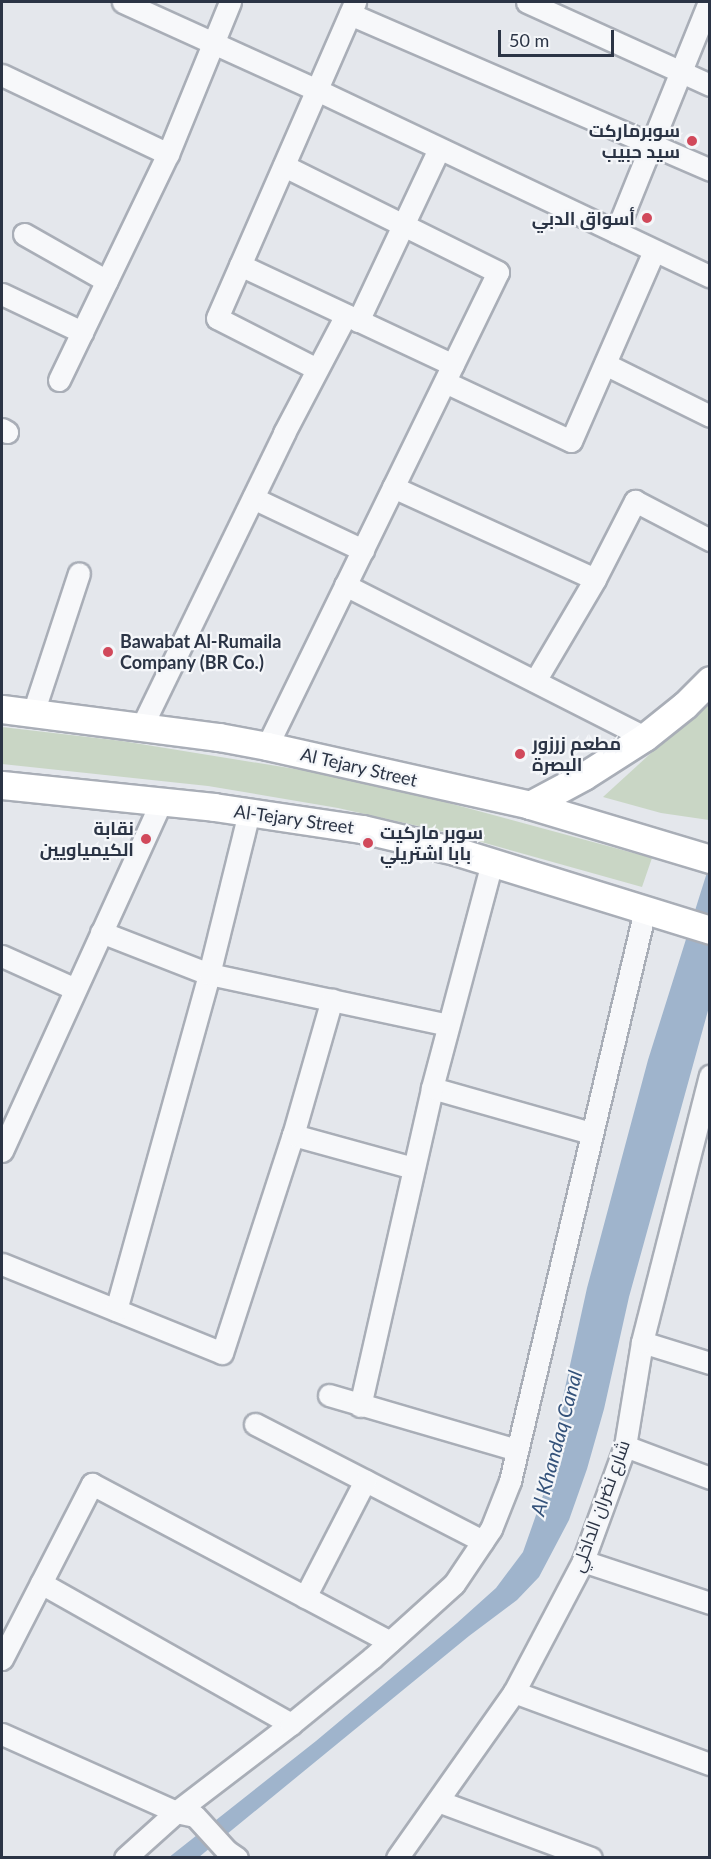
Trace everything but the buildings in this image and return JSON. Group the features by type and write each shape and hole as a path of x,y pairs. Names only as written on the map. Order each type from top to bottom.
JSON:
{"main road":[{"path":"530,805 584,776 645,738 685,705 710,680"},
{"name":"Al Tejary Street","path":"2,709 142,726 267,746 530,805 705,858"},
{"name":"Al-Tejary Street","path":"2,785 249,812 362,829 492,862 710,930"}],"street":[{"path":"123,2 317,90 710,277"},
{"path":"59,381 168,154 231,2"},
{"path":"527,2 710,85"},
{"path":"616,232 709,2"},
{"path":"317,369 217,318 353,8 710,170"},
{"path":"2,75 168,154"},
{"path":"142,726 317,369 352,318 404,225 439,148"},
{"path":"267,746 498,272 284,166"},
{"path":"24,234 107,281"},
{"path":"240,265 352,318 571,441 654,251"},
{"path":"2,294 82,332"},
{"path":"605,364 710,416"},
{"path":"393,487 595,579"},
{"path":"253,498 363,550"},
{"path":"535,681 595,579 635,501 710,540"},
{"path":"33,713 79,573"},
{"path":"345,585 645,738"},
{"path":"2,1151 161,802"},
{"path":"116,1310 210,974 249,812"},
{"path":"360,1406 432,1088 492,862"},
{"path":"125,1857 185,1814 390,1642 453,1584 491,1529 510,1481 645,910"},
{"path":"101,932 210,974 448,1025"},
{"path":"2,956 75,989"},
{"path":"2,1263 222,1353 293,1135 332,999"},
{"name":"شارع نضران الداخلي","path":"397,1857 514,1692 583,1561 625,1446 642,1341 710,1077"},
{"path":"432,1088 591,1133"},
{"path":"293,1135 414,1168"},
{"path":"642,1341 710,1363"},
{"path":"329,1395 360,1406 517,1450"},
{"path":"255,1424 483,1541"},
{"path":"625,1446 710,1478"},
{"path":"305,1597 365,1481"},
{"path":"2,1659 92,1484 390,1642"},
{"path":"583,1561 710,1603"},
{"path":"41,1583 291,1724"},
{"path":"514,1692 710,1764"},
{"path":"2,1734 185,1814 228,1855"},
{"path":"438,1801 591,1857"}],"green space":[{"path":"709,700 709,820 661,813 603,797"},
{"path":"2,727 122,741 326,774 430,798 652,858 642,887 449,833 338,808 208,786 2,764"}],"water":[{"name":"Al Khandaq Canal","path":"709,866 709,1007 629,1297 604,1409 587,1469 569,1520 539,1577 517,1600 469,1636 199,1857 168,1858 316,1741 457,1623 496,1588 523,1552 554,1464 561,1406 587,1288 648,1060"}],"place":[{"name":"سوبرماركت سيد حبيب","path":"692,141"},
{"name":"أسواق الدبي","path":"647,218"},
{"name":"Bawabat Al-Rumaila Company (BR Co.)","path":"108,652"},
{"name":"مطعم زرزور البصرة","path":"520,754"},
{"name":"نقابة الكيمياويين","path":"146,839"},
{"name":"سوبر ماركيت بابا اشتريلي","path":"368,843"}]}
